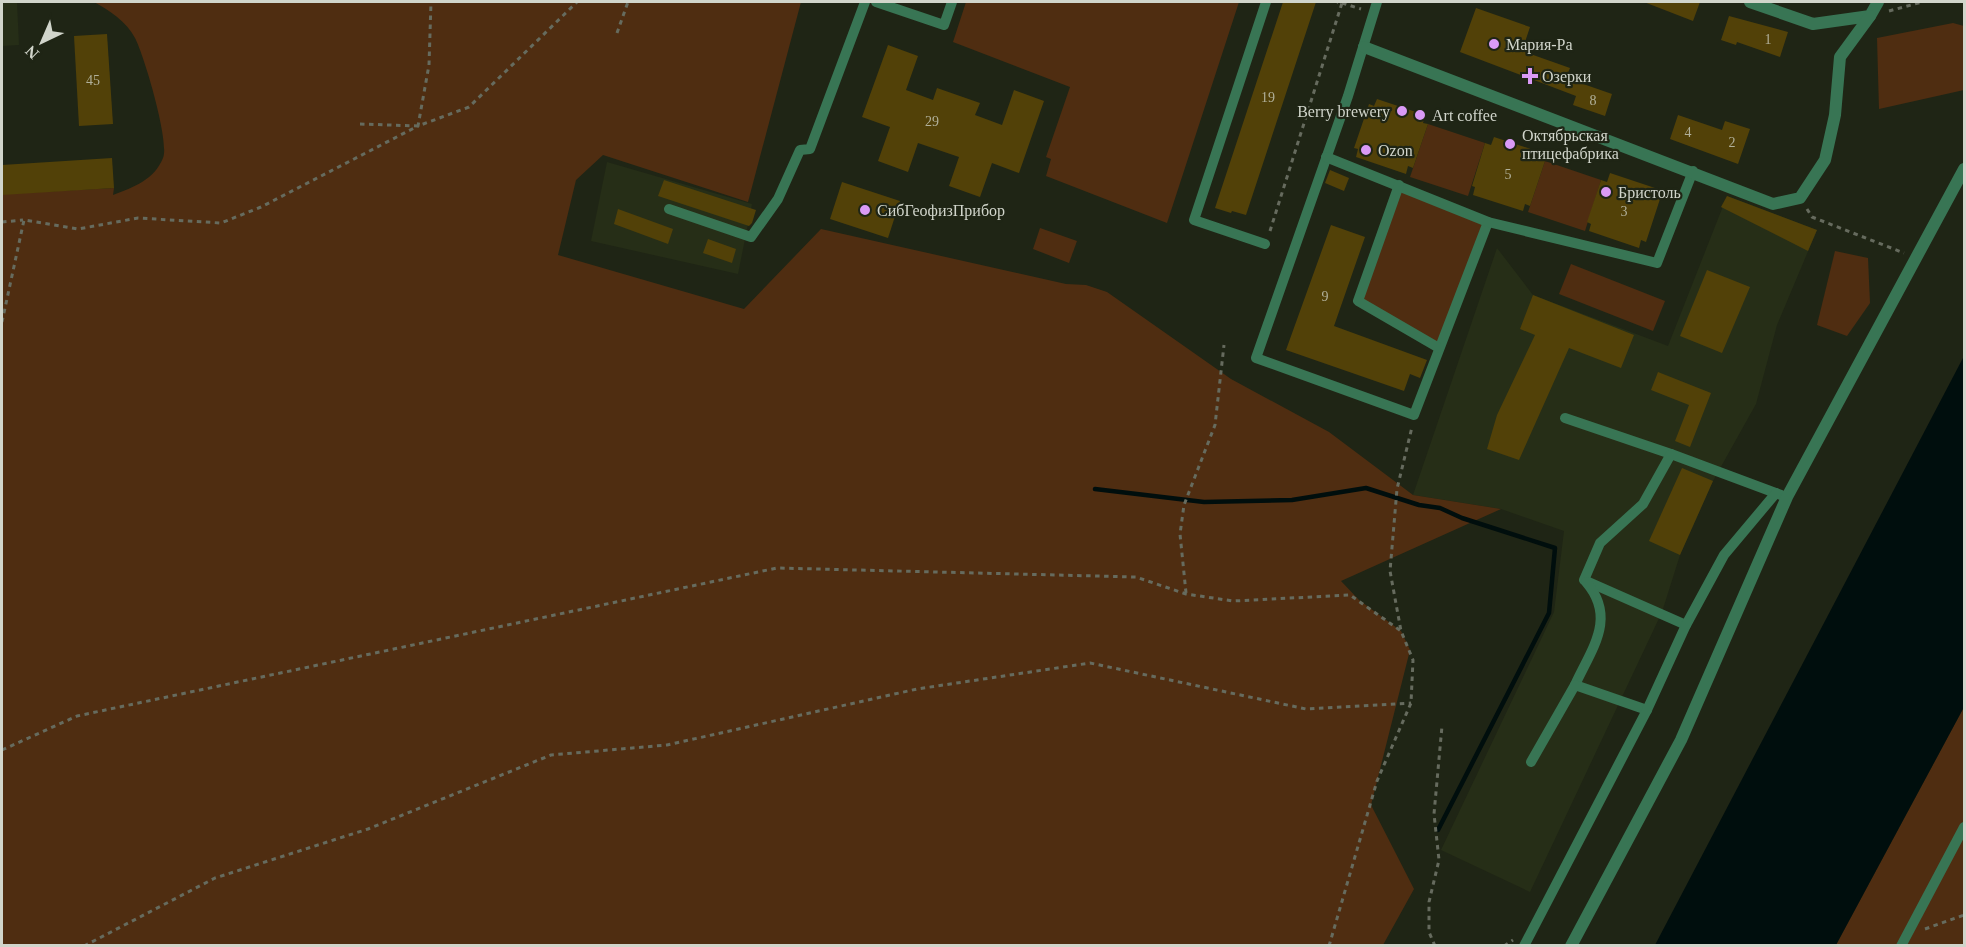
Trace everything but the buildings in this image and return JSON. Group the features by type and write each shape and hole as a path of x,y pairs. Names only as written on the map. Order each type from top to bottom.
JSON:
{"street":[{"path":"1750,2 1813,24 1870,16"},
{"path":"1364,47 1693,171 1773,204 1800,198 1825,159 1835,115 1840,57 1878,2"},
{"path":"1571,945 1681,740 1782,495 1965,169"}],"lane":[{"path":"669,209 751,237 778,199 800,150 810,149 865,2"},
{"path":"876,2 944,25 952,2"},
{"path":"1266,2 1194,220 1266,244"},
{"path":"1377,2 1364,47 1256,358 1414,415 1488,222"},
{"path":"1326,157 1488,222 1656,263 1693,171"},
{"path":"1400,185 1358,301 1439,348"},
{"path":"1524,945 1647,710 1686,625 1724,555 1782,495 1565,418"},
{"path":"1584,580 1600,543 1643,504 1671,454"},
{"path":"1584,580 1686,625"},
{"path":"1531,762 1575,685 1603,622 1597,594 1584,580"},
{"path":"1575,685 1647,710"},
{"path":"1901,945 1965,827"}],"path":[{"path":"418,126 429,65 431,2"},
{"path":"2,222 24,220 78,229 138,218 221,223 261,207 418,126 469,107 577,2"},
{"path":"617,33 628,2"},
{"path":"1337,2 1374,13"},
{"path":"1870,16 1922,2"},
{"path":"1266,244 1342,3"},
{"path":"360,124 418,126"},
{"path":"1800,198 1812,217 1917,258"},
{"path":"2,322 24,220"},
{"path":"1186,594 1179,534 1186,493 1215,425 1224,345"},
{"path":"1329,945 1377,781 1411,703 1413,660 1401,631 1390,571 1397,489 1414,415"},
{"path":"2,750 77,716 777,567 1136,577 1186,594 1233,601 1350,595 1401,631"},
{"path":"84,945 215,878 368,829 550,755 667,745 917,689 1090,663 1306,709 1411,703"},
{"path":"1435,945 1429,932 1430,902 1439,860 1434,814 1442,726"},
{"path":"1906,935 1965,915"}],"shaded area":[{"path":"2,2 17,2 19,45 2,46"},
{"path":"94,2 801,2 748,202 603,155 576,180 558,255 744,309 821,229 1066,284 1086,285 1107,292 1231,379 1329,432 1413,495 1501,509 1341,581 1359,600 1401,631 1410,650 1371,805 1414,889 1383,945 2,946 2,194 114,188 113,195 136,186 149,177 159,166 164,149 160,117 135,38 122,22"},
{"path":"966,2 1239,2 1167,223 1046,176 1051,159 1046,157 1070,87 953,42"},
{"path":"1953,23 1964,26 1964,90 1879,109 1877,38"},
{"path":"1428,124 1485,143 1468,196 1410,177"},
{"path":"1545,161 1601,180 1585,231 1528,212"},
{"path":"607,162 752,204 738,274 591,241"},
{"path":"1399,185 1488,222 1439,348 1358,301"},
{"path":"1727,196 1817,230 1777,325 1756,404 1713,481 1680,555 1662,612 1530,892 1441,850 1554,612 1564,531 1501,509 1413,495 1497,248 1533,295 1668,346"},
{"path":"1040,228 1077,241 1069,263 1033,249"},
{"path":"1835,251 1868,258 1870,303 1847,336 1817,325"},
{"path":"1571,264 1665,301 1653,331 1559,294"},
{"path":"1964,356 1964,707 1836,945 1655,945"},
{"path":"1964,707 1964,945 1836,945"}],"waterway":[{"path":"1095,489 1204,502 1292,500 1366,488 1419,505 1440,508 1462,518 1555,548 1549,613 1438,830"}],"place":[{"name":"Мария-Ра","path":"1494,44"},
{"name":"Озерки","path":"1530,76"},
{"name":"Berry brewery","path":"1402,111"},
{"name":"Art coffee","path":"1420,115"},
{"name":"Октябрьская птицефабрика","path":"1510,144"},
{"name":"Ozon","path":"1366,150"},
{"name":"Бристоль","path":"1606,192"},
{"name":"СибГеофизПрибор","path":"865,210"}]}
